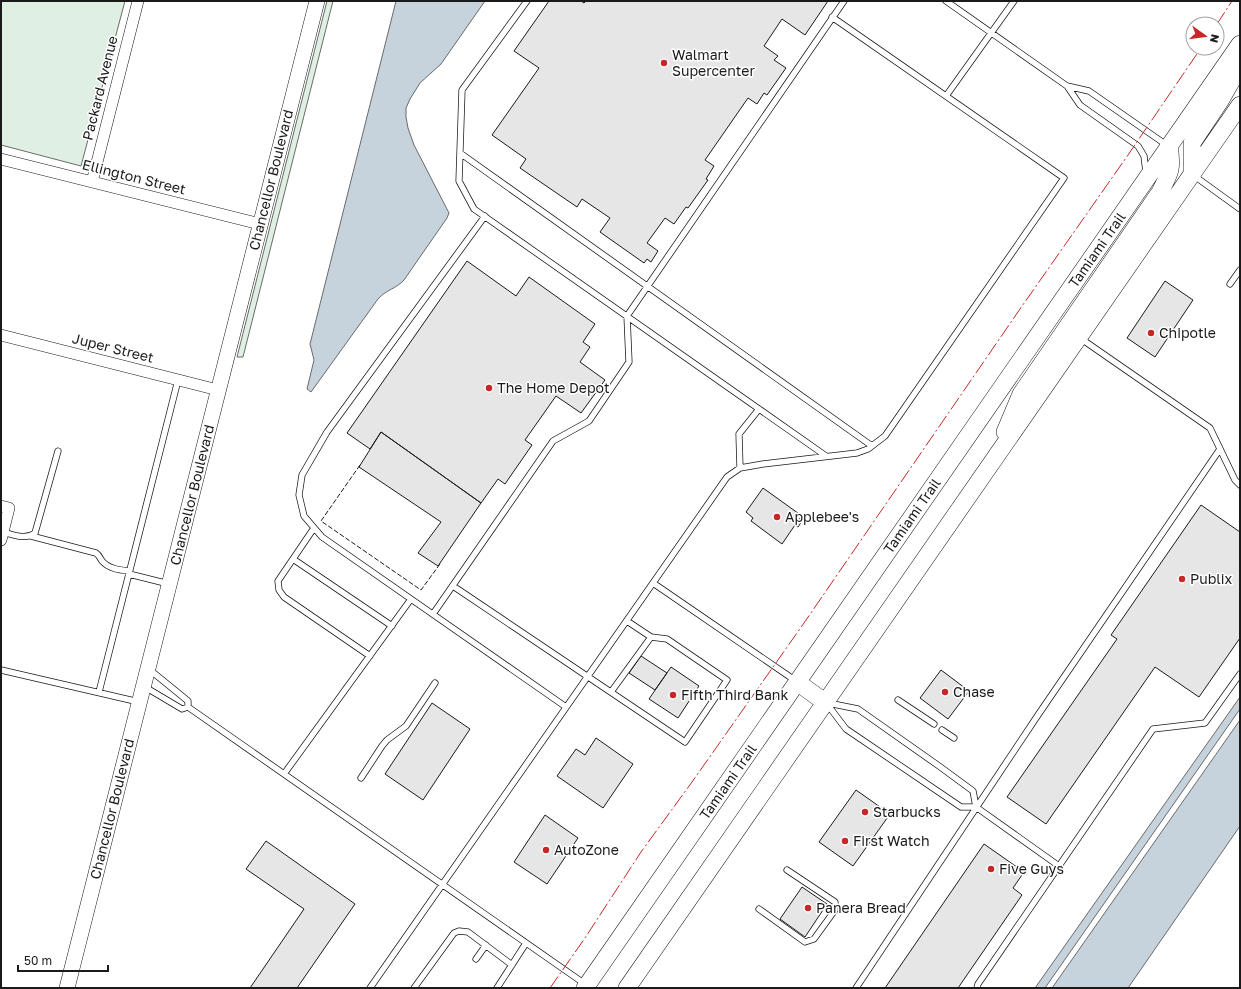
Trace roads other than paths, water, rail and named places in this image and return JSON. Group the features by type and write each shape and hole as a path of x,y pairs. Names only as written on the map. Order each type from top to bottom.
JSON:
{"main road":[{"name":"Tamiami Trail","path":"589,987 606,974 622,934 1240,44"},
{"path":"1192,174 1192,143 1220,101 1240,66"},
{"path":"627,988 1240,106"},
{"path":"991,465 1021,394 1160,192 1171,168 1172,161 1169,146"},
{"path":"797,682 826,703"}],"street":[{"name":"Packard Avenue","path":"92,182 138,1"},
{"name":"Chancellor Boulevard","path":"66,988 317,1"},
{"name":"Ellington Street","path":"1,159 260,224"},
{"name":"Juper Street","path":"1,335 218,390"},
{"path":"2,536 5,507"}],"lane":[{"path":"527,1 462,90 460,181 474,209 826,456"},
{"path":"433,614 553,441 589,421 629,362 627,316 844,1"},
{"path":"946,1 1067,86 1080,105 1138,146 1144,156 1146,166 1145,181"},
{"path":"946,96 1014,1"},
{"path":"370,988 727,477 740,468 857,453 868,449 885,436 1064,178 832,17"},
{"path":"1067,86 1089,91 1169,146"},
{"path":"460,153 872,446"},
{"path":"1192,174 1240,209"},
{"path":"485,216 327,432 302,475 299,495 300,502 304,516 322,537 566,707"},
{"path":"1230,284 1240,270"},
{"path":"1079,337 1210,428 1235,480 1240,485"},
{"path":"99,692 178,380"},
{"path":"740,468 739,434 759,409"},
{"path":"856,988 976,807 1220,449"},
{"path":"2,536 25,537 36,533 58,451"},
{"path":"314,528 278,582 279,590 284,597 370,656"},
{"path":"31,536 96,553 102,561 117,570 169,584"},
{"path":"293,559 392,626"},
{"path":"653,583 797,682"},
{"path":"452,586 685,742 727,680 667,639 651,637 626,621"},
{"path":"284,774 411,599"},
{"path":"611,692 651,637"},
{"path":"148,668 188,701 188,707"},
{"path":"1,670 139,702"},
{"path":"977,988 978,984 1153,728 1205,723 1240,674"},
{"path":"361,778 387,740 406,726 435,683"},
{"path":"143,685 182,709 188,707"},
{"path":"898,700 934,724"},
{"path":"826,703 858,709 973,791 976,807"},
{"path":"826,703 846,729 961,807 976,807 1059,866"},
{"path":"188,707 589,987"},
{"path":"942,730 954,738"},
{"path":"759,909 805,942 814,939 835,910 835,902 787,870"},
{"path":"414,988 454,933 459,931 468,932 512,965"},
{"path":"497,988 526,943"},
{"path":"476,959 486,945"}],"place":[{"name":"Walmart Supercenter","path":"664,63"},
{"name":"Chipotle","path":"1151,333"},
{"name":"The Home Depot","path":"489,388"},
{"name":"Applebee's","path":"777,517"},
{"name":"Publix","path":"1182,579"},
{"name":"Chase","path":"945,692"},
{"name":"Fifth Third Bank","path":"673,695"},
{"name":"Starbucks","path":"865,812"},
{"name":"First Watch","path":"845,841"},
{"name":"AutoZone","path":"546,850"},
{"name":"Five Guys","path":"991,869"},
{"name":"Panera Bread","path":"808,908"}]}
